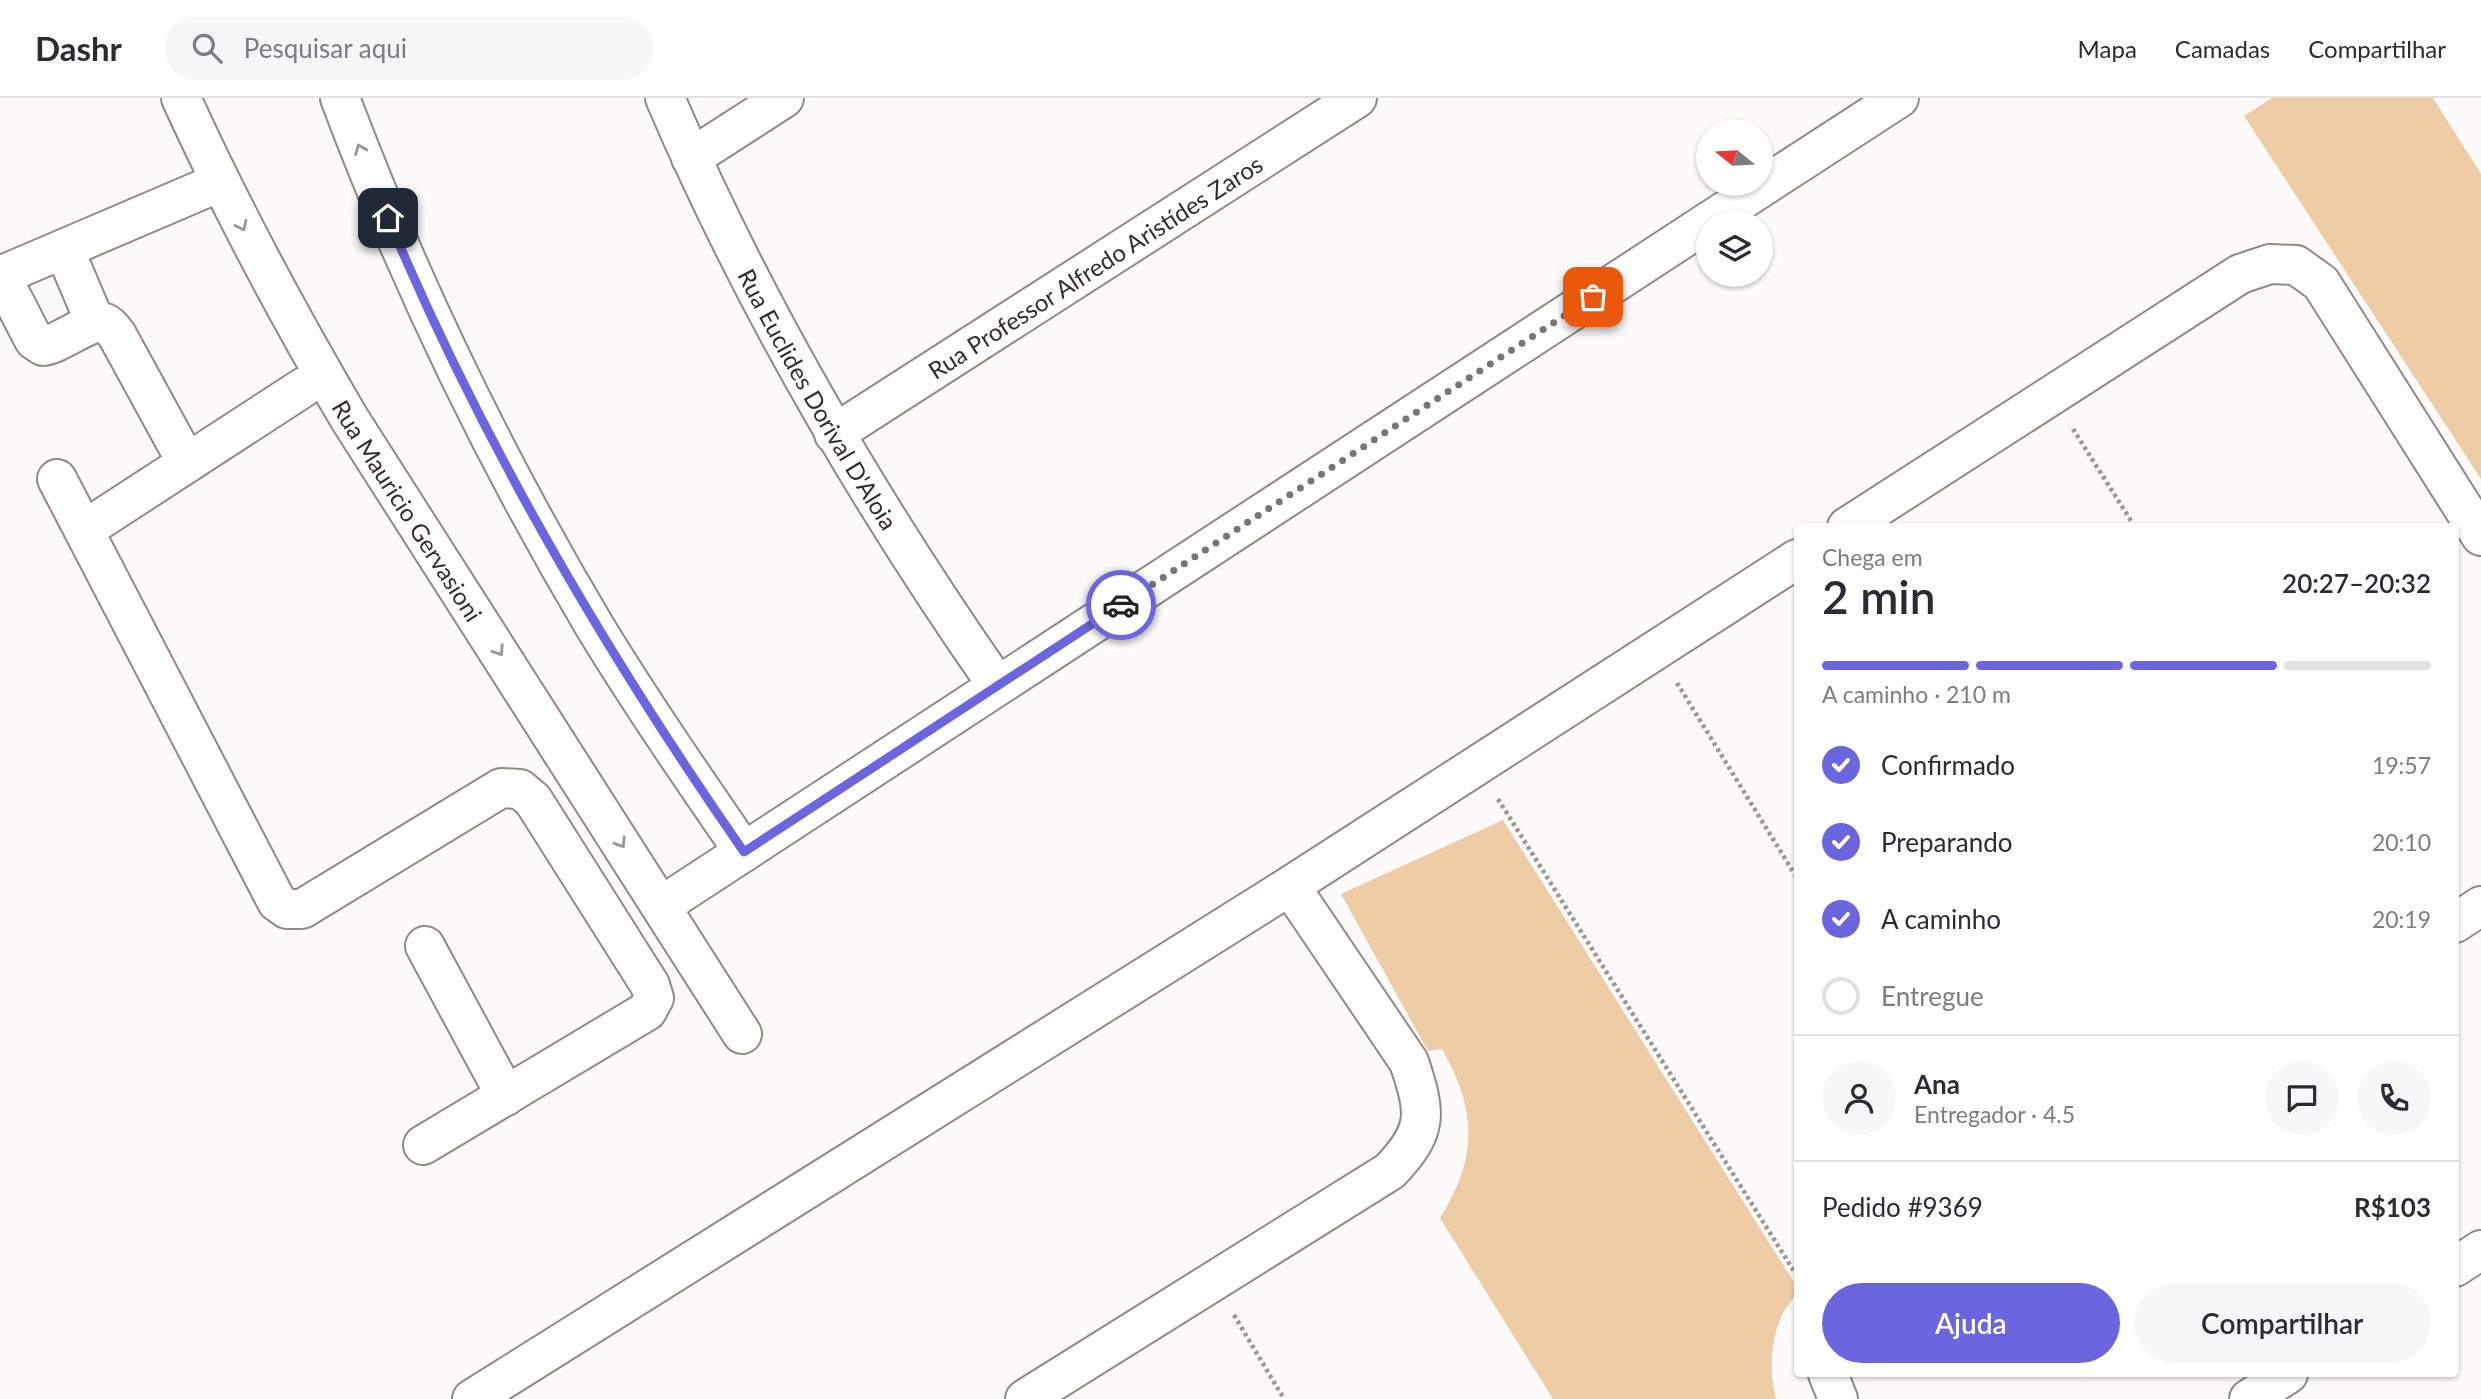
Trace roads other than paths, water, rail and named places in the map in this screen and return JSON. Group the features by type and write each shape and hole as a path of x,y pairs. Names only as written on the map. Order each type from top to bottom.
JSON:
{"street":[{"name":"Rua Mauricio Gervasioni","path":"181,98 250,243 349,418 743,1034"},
{"path":"340,98 409,268 528,509 596,627 744,852"},
{"name":"Rua Euclides Dorival D'Aloia","path":"665,98 691,158 783,344 834,434 919,572 997,685"},
{"path":"691,158 784,98"},
{"name":"Rua Professor Alfredo Aristídes Zaros","path":"834,434 1357,98"},
{"path":"1726,210 1899,98"},
{"path":"187,463 117,335 107,324 95,322 54,345 43,346 34,340 0,276 220,182"},
{"path":"661,906 1696,230"},
{"path":"64,249 95,322"},
{"path":"1853,523 2240,274 2270,264 2296,265 2321,284 2481,536"},
{"path":"84,530 304,387"},
{"path":"57,479 277,902 287,909 302,909 501,788 520,789 533,800 650,985 654,998 647,1011 423,1145"},
{"path":"472,1399 1290,886 1794,561"},
{"path":"1025,1399 1390,1171 1412,1148 1422,1119 1420,1094 1409,1062 1290,886"},
{"path":"2459,920 2481,906"},
{"path":"425,946 506,1096"},
{"path":"2459,1264 2481,1250"},
{"path":"1829,1377 1838,1399"},
{"path":"2249,1399 2283,1377"}]}
